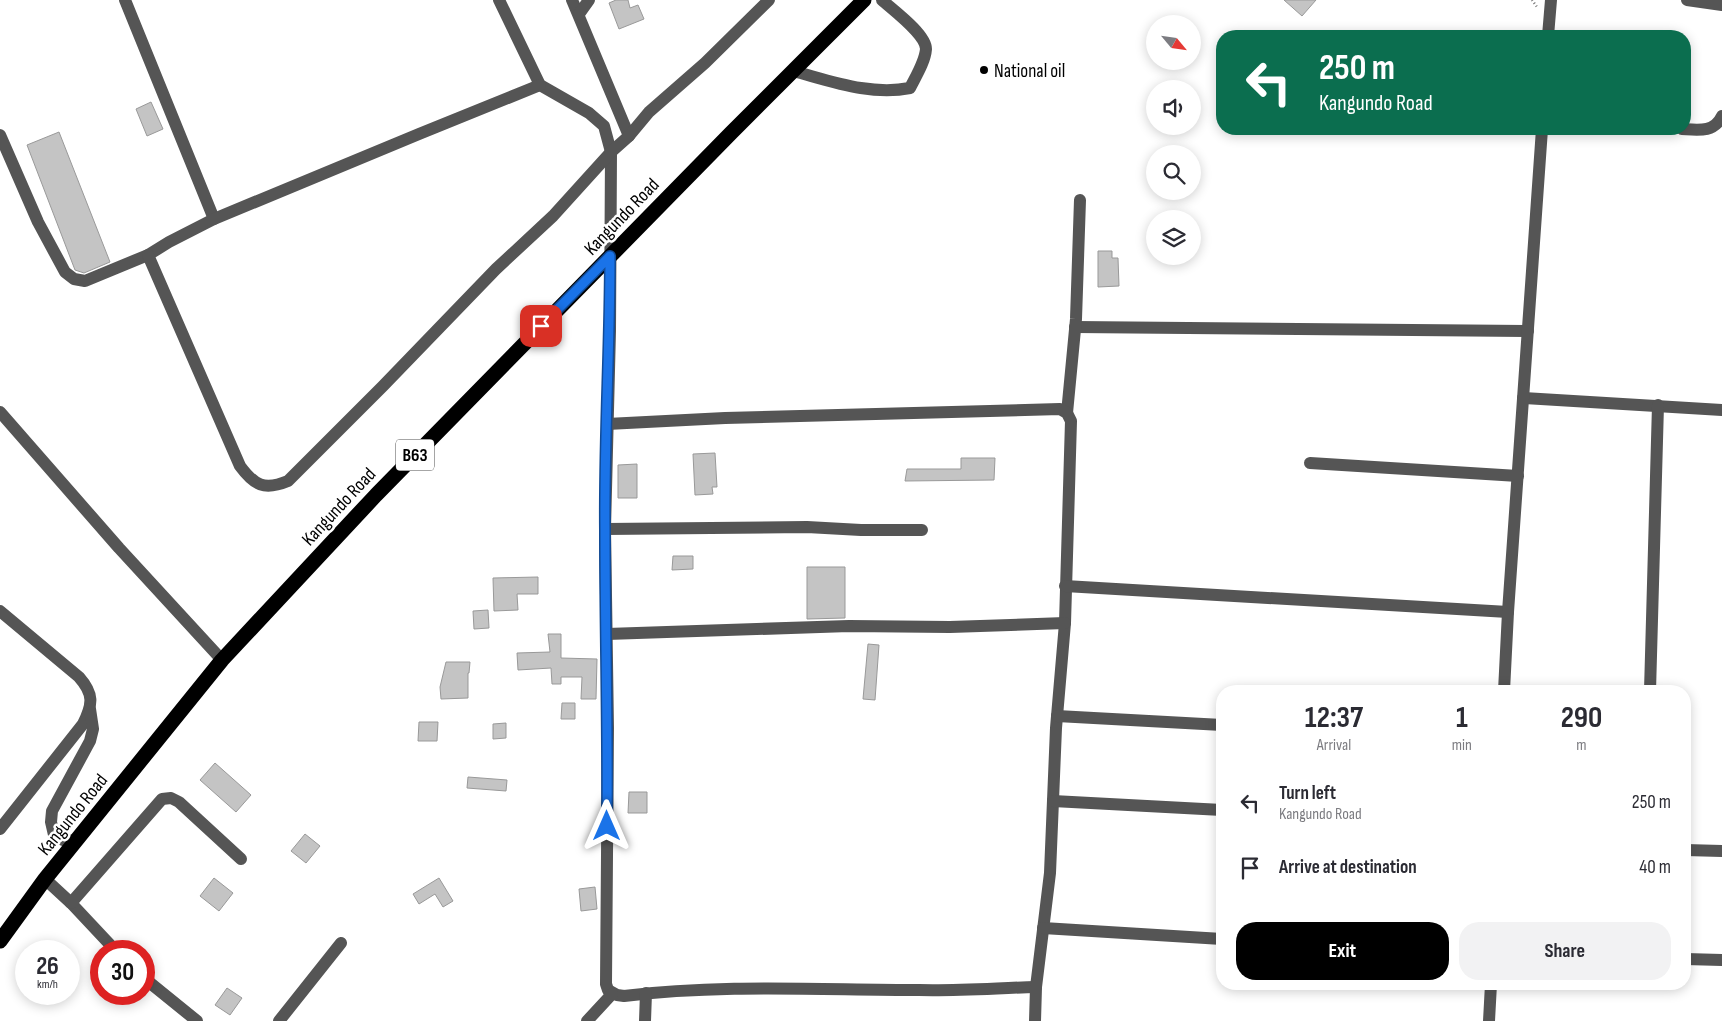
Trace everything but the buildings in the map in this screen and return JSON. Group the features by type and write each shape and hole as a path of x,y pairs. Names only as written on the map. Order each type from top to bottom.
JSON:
{"highway":[{"name":"Kangundo Road","path":"0,941 45,879 222,660 376,495 864,0"}],"street":[{"path":"124,0 214,219"},
{"path":"499,0 540,85 589,113 604,126 611,152 605,529 608,737 606,984 608,990 612,994 624,996 708,988 921,990 1036,987"},
{"path":"572,0 628,136"},
{"path":"578,14 589,0"},
{"path":"148,255 240,466 251,480 262,486 276,486 288,481 383,386 496,268 553,216 649,112 705,63 769,0"},
{"path":"793,71 876,90 895,91 910,88 923,60 926,47 913,28 882,0"},
{"path":"1548,30 1551,0"},
{"path":"1687,0 1722,4"},
{"path":"0,135 38,222 65,272 74,279 85,281 148,255 214,219 540,85"},
{"path":"1691,129 1704,130 1719,122 1722,116"},
{"path":"1504,685 1542,135"},
{"path":"1035,1021 1036,987 1050,873 1057,716 1064,623 1071,421 1067,413 1075,328 1080,200"},
{"path":"1075,328 1528,331"},
{"path":"1523,398 1722,410"},
{"path":"1650,685 1658,405"},
{"path":"607,424 724,418 1060,409 1067,413"},
{"path":"0,412 119,548 222,660"},
{"path":"1310,462 1518,476"},
{"path":"605,529 807,527 861,530 922,530"},
{"path":"1065,586 1508,612"},
{"path":"0,612 79,677 87,686 93,729 90,741 52,811 51,822 54,835 63,840 76,841"},
{"path":"606,634 849,626 950,627 1064,623"},
{"path":"0,829 83,724 90,709"},
{"path":"1057,716 1216,725"},
{"path":"71,903 162,799 171,798 179,802 241,859"},
{"path":"1053,801 1216,810"},
{"path":"1691,850 1722,851"},
{"path":"45,879 71,903 106,940"},
{"path":"1043,928 1216,939"},
{"path":"279,1021 340,942"},
{"path":"1691,959 1722,960"},
{"path":"155,987 197,1021"},
{"path":"1489,1021 1491,990"},
{"path":"645,1021 646,993"},
{"path":"587,1021 612,994"}],"place":[{"name":"National oil","path":"984,70"}],"route":[{"path":"541,326 610,256 605,529 608,728 607,826"}]}
